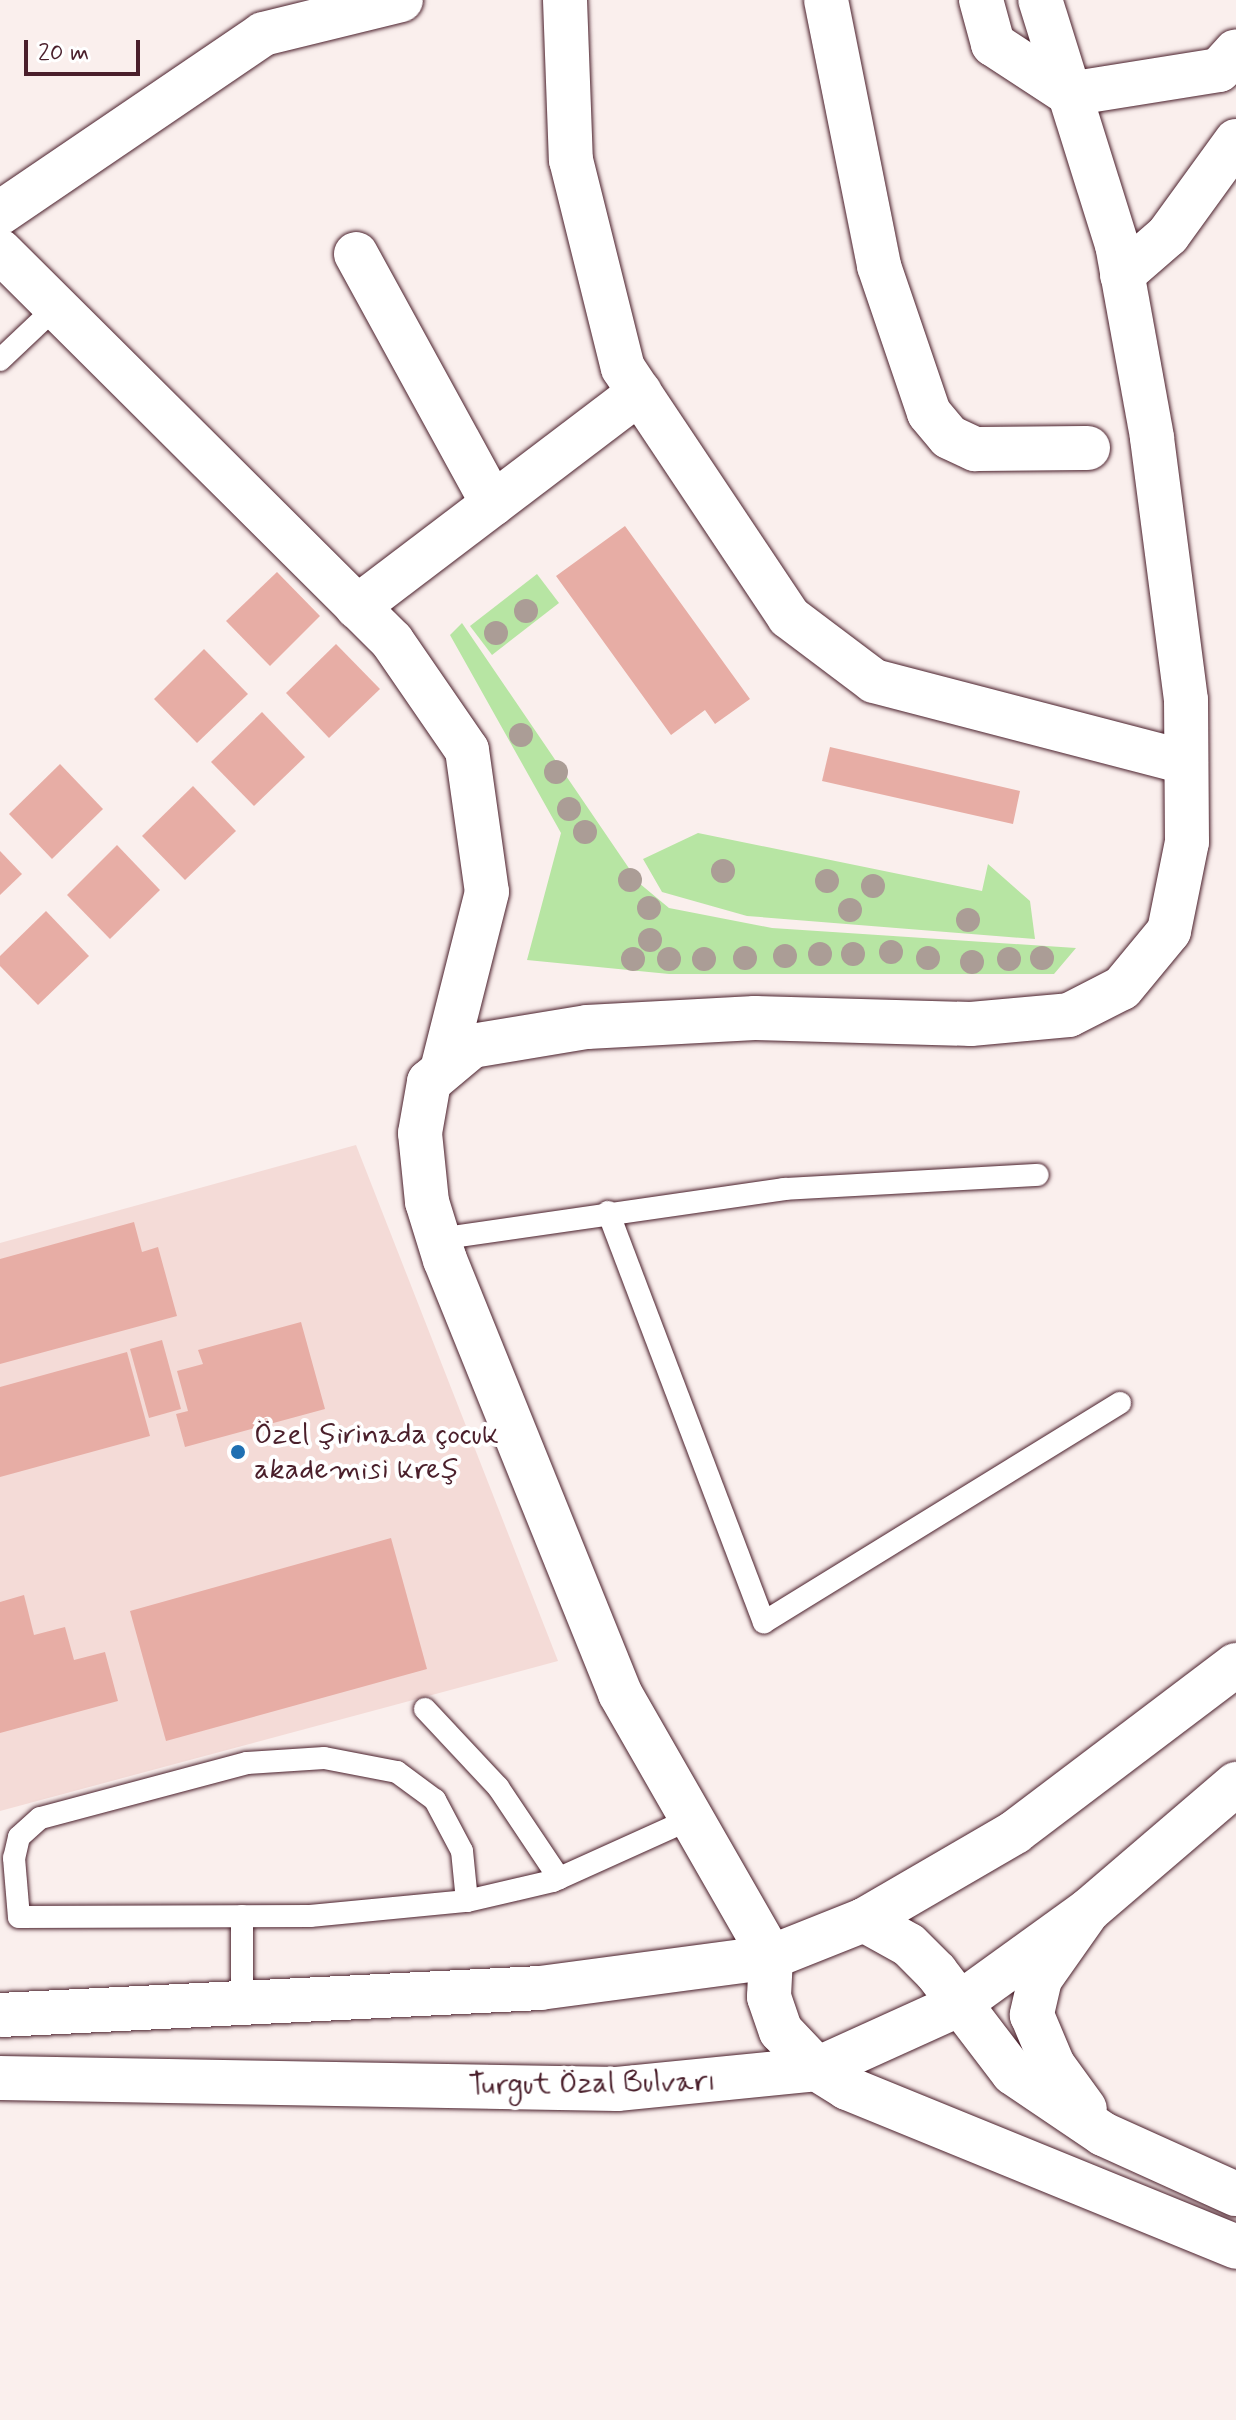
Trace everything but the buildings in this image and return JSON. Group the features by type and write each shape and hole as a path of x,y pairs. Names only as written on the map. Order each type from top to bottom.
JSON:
{"main road":[{"path":"0,213 263,34 401,0"},
{"path":"565,0 571,160 623,368 789,617 874,681 1186,762"},
{"path":"826,0 879,266 929,413 949,437 975,449 1088,448"},
{"path":"981,0 993,44 1069,94 1219,70 1236,51"},
{"path":"1040,0 1122,275 1152,437 1186,700 1187,842 1169,931 1122,988 1069,1015 971,1024 755,1018 587,1027 472,1046 429,1082 420,1133 438,1239 620,1693 771,1957 769,1997 781,2031 817,2069 847,2088 1236,2247"},
{"path":"1122,275 1168,235 1236,141"},
{"path":"0,251 392,641 467,750 487,892 442,1070"},
{"path":"356,254 493,504"},
{"path":"357,607 640,392"},
{"path":"0,2015 242,2006 540,1988 771,1957 864,1920 1015,1832 1236,1665"},
{"name":"Turgut Özal Bulvarı","path":"0,2078 617,2089 817,2069 956,2006 1089,1910 1236,1784"},
{"path":"1089,1910 1040,1979 1032,2015 1053,2065 1103,2134"},
{"path":"864,1920 909,1945 936,1972 956,2006 1013,2073 1103,2134 1236,2194"},
{"path":"617,2089 831,2096 919,2115"}],"lane":[{"path":"0,360 56,307"},
{"path":"438,1239 608,1212 784,1189 1038,1175"},
{"path":"608,1212 764,1622 1120,1403"},
{"path":"425,1709 498,1787 559,1878"},
{"path":"467,1901 462,1851 435,1800 397,1772 324,1758 247,1763 40,1818 15,1847 19,1917 242,1916 467,1901 559,1878 690,1819"},
{"path":"242,1916 242,2006"}],"shaded area":[{"name":"Özel şirinada çocuk akademisi kreş","path":"356,1145 558,1661 0,1811 0,1243"}],"green space":[{"path":"537,574 559,603 492,655 470,626"},
{"path":"462,623 639,883 669,908 772,928 1076,948 1054,974 669,974 527,960 561,833 450,635"},
{"path":"698,833 982,891 988,864 1030,901 1035,939 747,916 662,892 643,859"}],"place":[{"name":"Özel şirinada çocuk akademisi kreş","path":"238,1452"}]}
